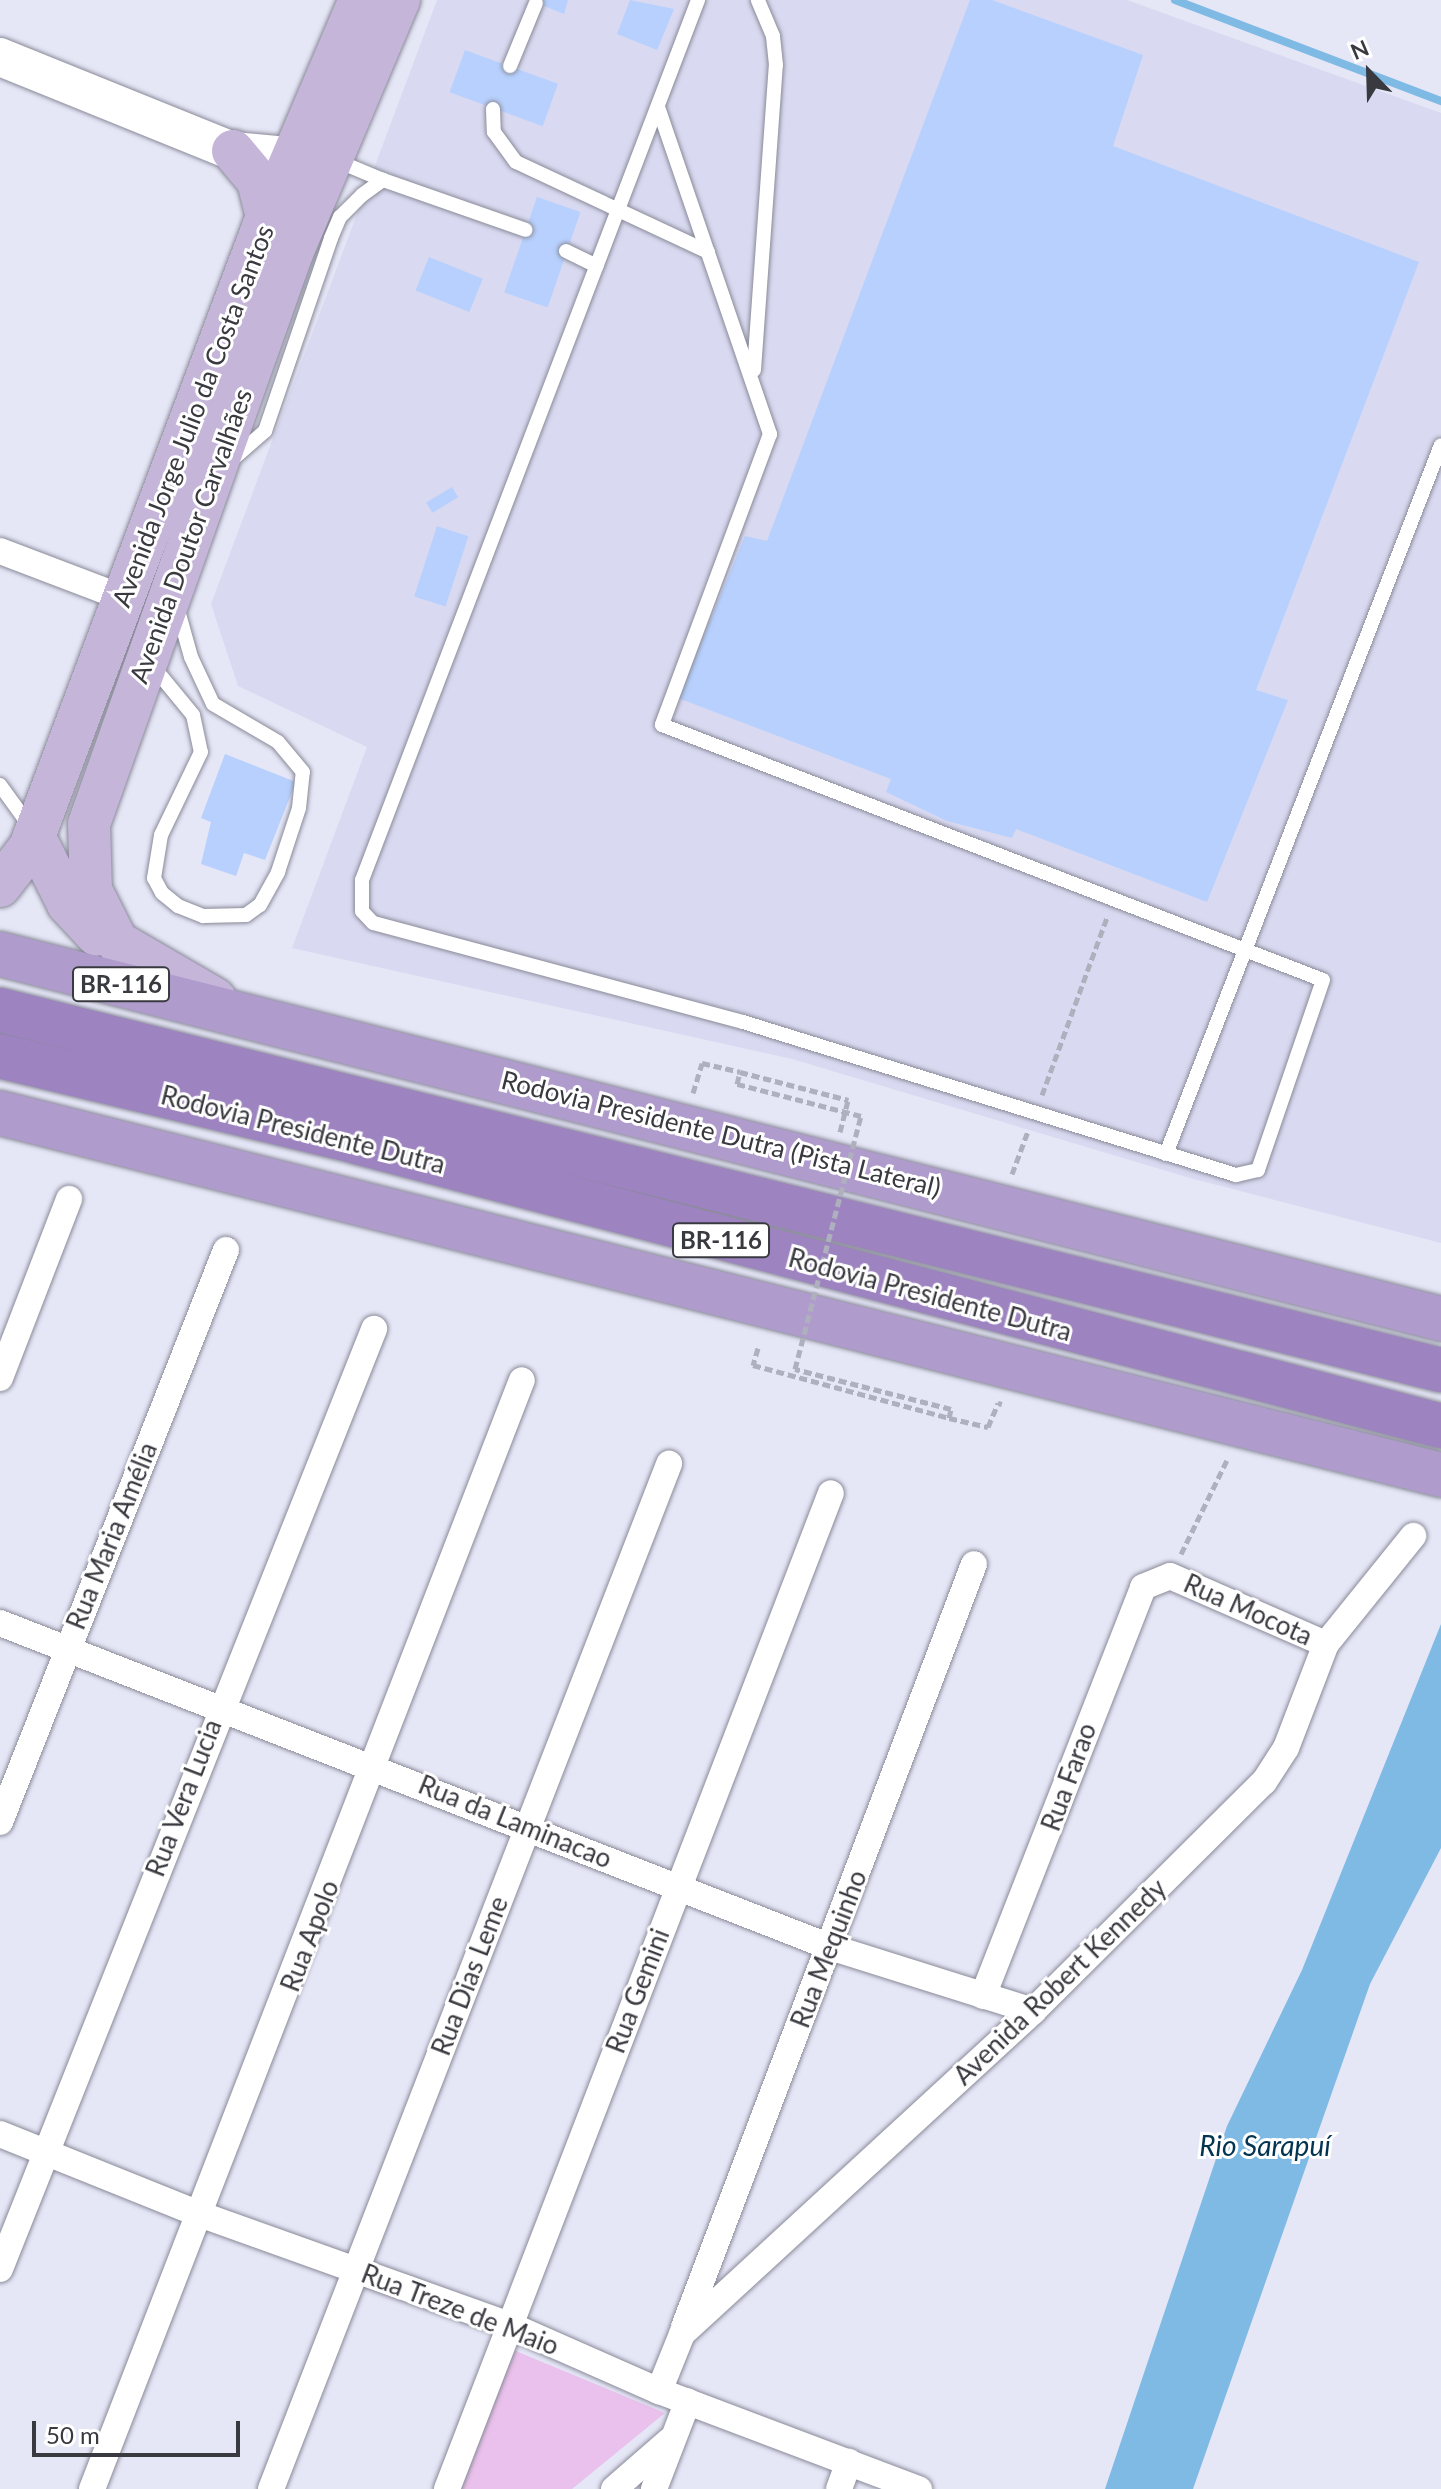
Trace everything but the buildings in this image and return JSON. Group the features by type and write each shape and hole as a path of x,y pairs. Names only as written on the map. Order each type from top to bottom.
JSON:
{"highway":[{"name":"Rodovia Presidente Dutra (Pista Lateral)","path":"0,954 1441,1319"},
{"name":"Rodovia Presidente Dutra","path":"0,1010 1441,1370"},
{"name":"Rodovia Presidente Dutra","path":"0,1056 357,1142 876,1282 1441,1426"},
{"name":"BR-116","path":"0,1113 1441,1475"}],"main road":[{"name":"Avenida Jorge Julio da Costa Santos","path":"34,836 267,217 312,159 360,0"},
{"name":"Avenida Doutor Carvalhães","path":"243,1014 141,961 117,942 91,890 87,840 146,657 216,472 292,253 312,159 399,0"},
{"path":"0,57 233,151 312,159"},
{"path":"233,151 258,181 267,217"},
{"path":"0,886 24,861 34,836"},
{"path":"34,836 76,916 101,937 117,942"},
{"path":"0,1127 44,1124"}],"street":[{"path":"0,551 124,598"},
{"path":"0,1378 69,1199"},
{"name":"Rua Maria Amélia","path":"0,1822 226,1250"},
{"name":"Rua Vera Lucia","path":"0,2269 48,2153 218,1710 374,1329"},
{"name":"Rua Apolo","path":"92,2489 202,2215 522,1380"},
{"name":"Rua Dias Leme","path":"271,2489 669,1464"},
{"name":"Rua Gemini","path":"447,2489 507,2324 831,1493"},
{"name":"Avenida Robert Kennedy","path":"659,2391 682,2334 1033,2011 1264,1782 1286,1748 1326,1644 1413,1536"},
{"name":"Rua Mequinho","path":"682,2334 974,1564"},
{"name":"Rua Mocota","path":"1170,1576 1326,1644"},
{"name":"Rua Farao","path":"983,1996 1135,1600 1155,1579 1170,1576"},
{"name":"Rua da Laminacao","path":"0,1623 218,1710 528,1826 678,1889 830,1947 1033,2011"},
{"name":"Rua Treze de Maio","path":"0,2134 202,2215 507,2324 659,2391 919,2489"},
{"path":"654,2489 670,2440 688,2401"},
{"path":"614,2489 670,2440"},
{"path":"839,2489 849,2462"}],"lane":[{"path":"658,107 753,379 769,446 662,725 1323,980 1258,1170 1236,1175 743,1022 373,923 362,911 362,880 698,0"},
{"path":"753,379 776,65 773,36 758,0"},
{"path":"510,66 536,3"},
{"path":"493,109 494,132 510,159 618,213 708,252"},
{"path":"312,159 383,180 526,230"},
{"path":"216,472 247,452 265,431 340,217 383,180"},
{"path":"566,251 597,266"},
{"path":"1166,1154 1441,445"},
{"path":"146,657 193,715 201,752 161,835 154,878 162,893 178,906 203,916 246,915 260,905 278,872 299,808 303,772 278,742 213,704 191,657 172,589"},
{"path":"0,785 16,801 34,836"}],"path":[{"path":"997,1173 1011,1176 1113,901"},
{"path":"692,1094 702,1063 740,1072 848,1100 840,1132"},
{"path":"740,1072 737,1084 861,1116 795,1369 951,1409 949,1418"},
{"path":"678,1091 707,1098"},
{"path":"825,1128 868,1140"},
{"path":"758,1348 753,1365 988,1427"},
{"path":"1170,1576 1227,1460"}],"shaded area":[{"path":"437,0 1127,0 1441,113 1441,1243 1190,1178 792,1059 292,948 367,747 238,686 211,604"},
{"path":"504,2346 665,2413 572,2489 457,2489"}],"water":[{"name":"Rio Sarapuí","path":"1441,1624 1441,1848 1370,1984 1193,2489 1105,2489 1227,2126 1302,1970"}],"waterway":[{"path":"1175,0 1441,101"}]}
